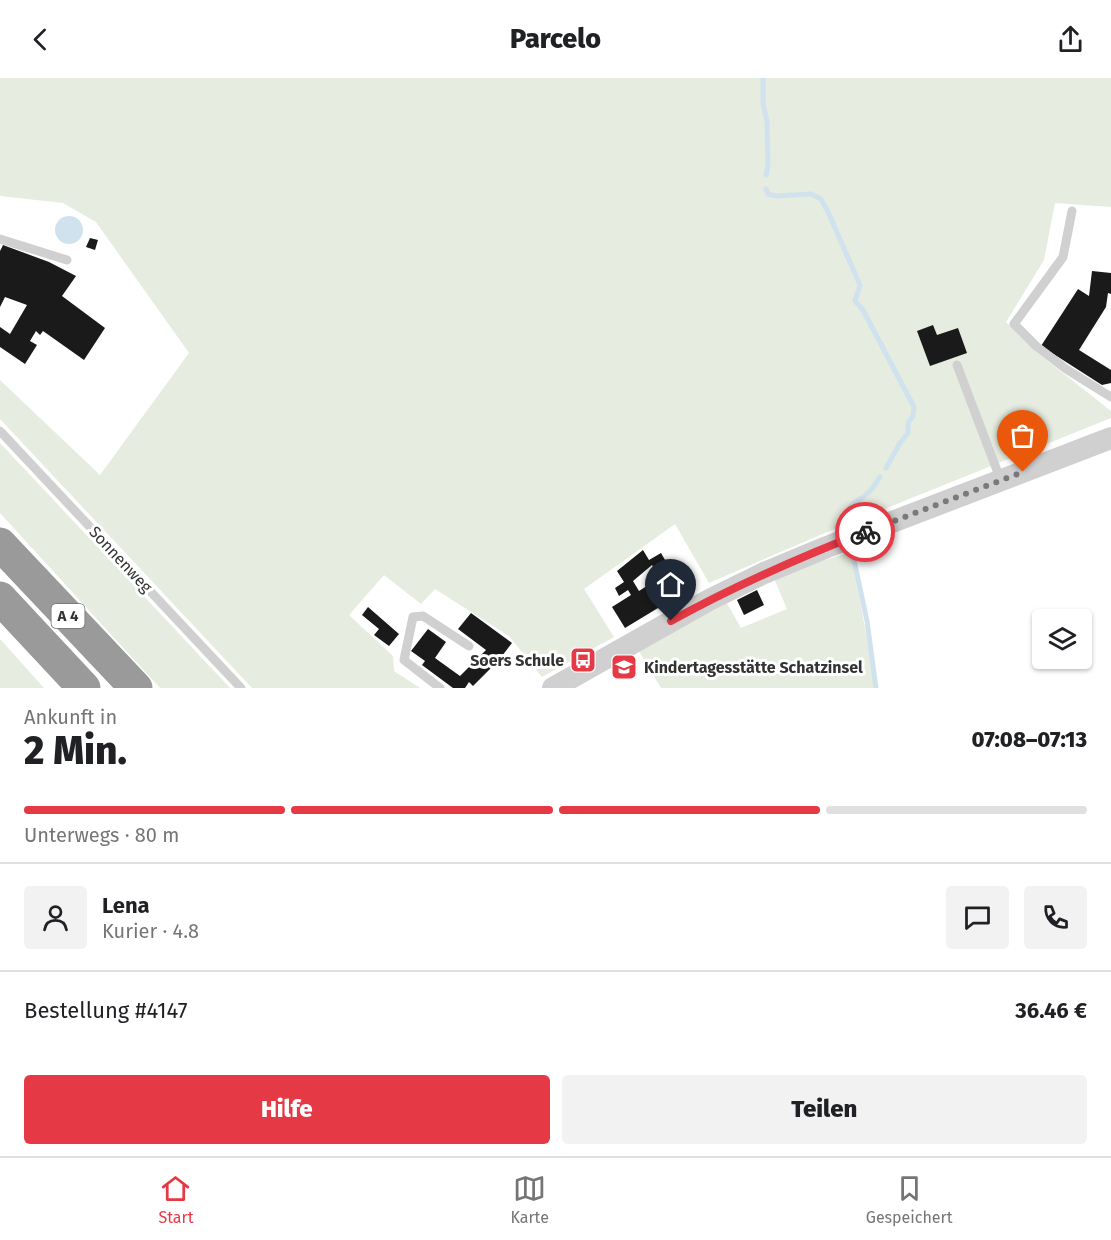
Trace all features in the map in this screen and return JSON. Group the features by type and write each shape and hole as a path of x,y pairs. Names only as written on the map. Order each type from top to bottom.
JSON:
{"highway":[{"name":"A 4","path":"0,544 136,688"},
{"name":"A 4","path":"0,598 84,688"}],"street":[{"path":"553,688 709,600 764,573 1111,438"}],"lane":[{"path":"1072,211 1063,257 1014,324 1036,346 1066,369 1111,397"},
{"path":"0,239 67,260"},
{"path":"957,365 1001,481"},
{"name":"Sonnenweg","path":"0,430 241,688"},
{"path":"440,688 404,660 413,617 423,616 470,646"}],"shaded area":[{"path":"0,78 1111,78 1111,207 1055,203 1044,260 1006,322 1035,351 1111,411 1111,418 827,532 709,583 675,524 584,589 614,637 542,677 509,636 435,589 421,604 384,575 349,615 393,656 394,671 420,688 252,688 0,419 0,380 100,475 189,353 96,222 63,203 0,196"},
{"path":"0,443 230,688 160,688 0,513"},
{"path":"851,552 876,688 661,688 636,646 724,598 741,628 787,609 773,576"},
{"path":"0,639 44,688 0,688"}],"water":[{"path":"69,216 79,220 83,230 79,240 69,244 59,240 55,230 59,220"}],"building":[{"path":"90,238 98,240 95,250 86,247"},
{"path":"3,245 49,262 76,276 62,296 105,328 84,360 43,331 40,335 36,331 30,341 37,345 25,364 0,347 0,327 10,334 27,305 5,297 0,307 0,251"},
{"path":"1092,271 1111,273 1111,294 1108,293 1106,307 1079,350 1111,370 1111,383 1102,385 1041,346 1078,289 1089,296"},
{"path":"933,325 937,335 958,328 967,353 930,366 917,331"},
{"path":"643,550 649,560 661,553 672,572 661,579 652,565 633,581 639,591 650,584 663,605 625,628 612,607 631,595 628,590 619,596 615,588 624,582 617,571"},
{"path":"757,590 764,605 744,615 737,600"},
{"path":"368,607 399,634 389,646 374,635 379,629 362,615"},
{"path":"471,613 512,643 473,686 469,682 465,688 453,688 422,665 425,661 411,651 428,629 446,642 435,658 460,676 486,650 458,629"}],"waterway":[{"path":"763,78 763,104 767,121 768,165 766,175"},
{"path":"766,189 768,194 776,196 811,194 821,199 860,285 855,301 863,310 914,407 913,416 908,423 908,433 886,468"},
{"path":"847,516 850,507 868,493 880,477"},
{"path":"854,560 867,621 876,688"}],"way so far":[{"path":"865,532 1023,472"}],"place":[{"name":"Soers Schule","path":"583,660"},
{"name":"Kindertagesstätte Schatzinsel","path":"624,667"}],"route":[{"path":"671,621 764,573 865,532"}]}
